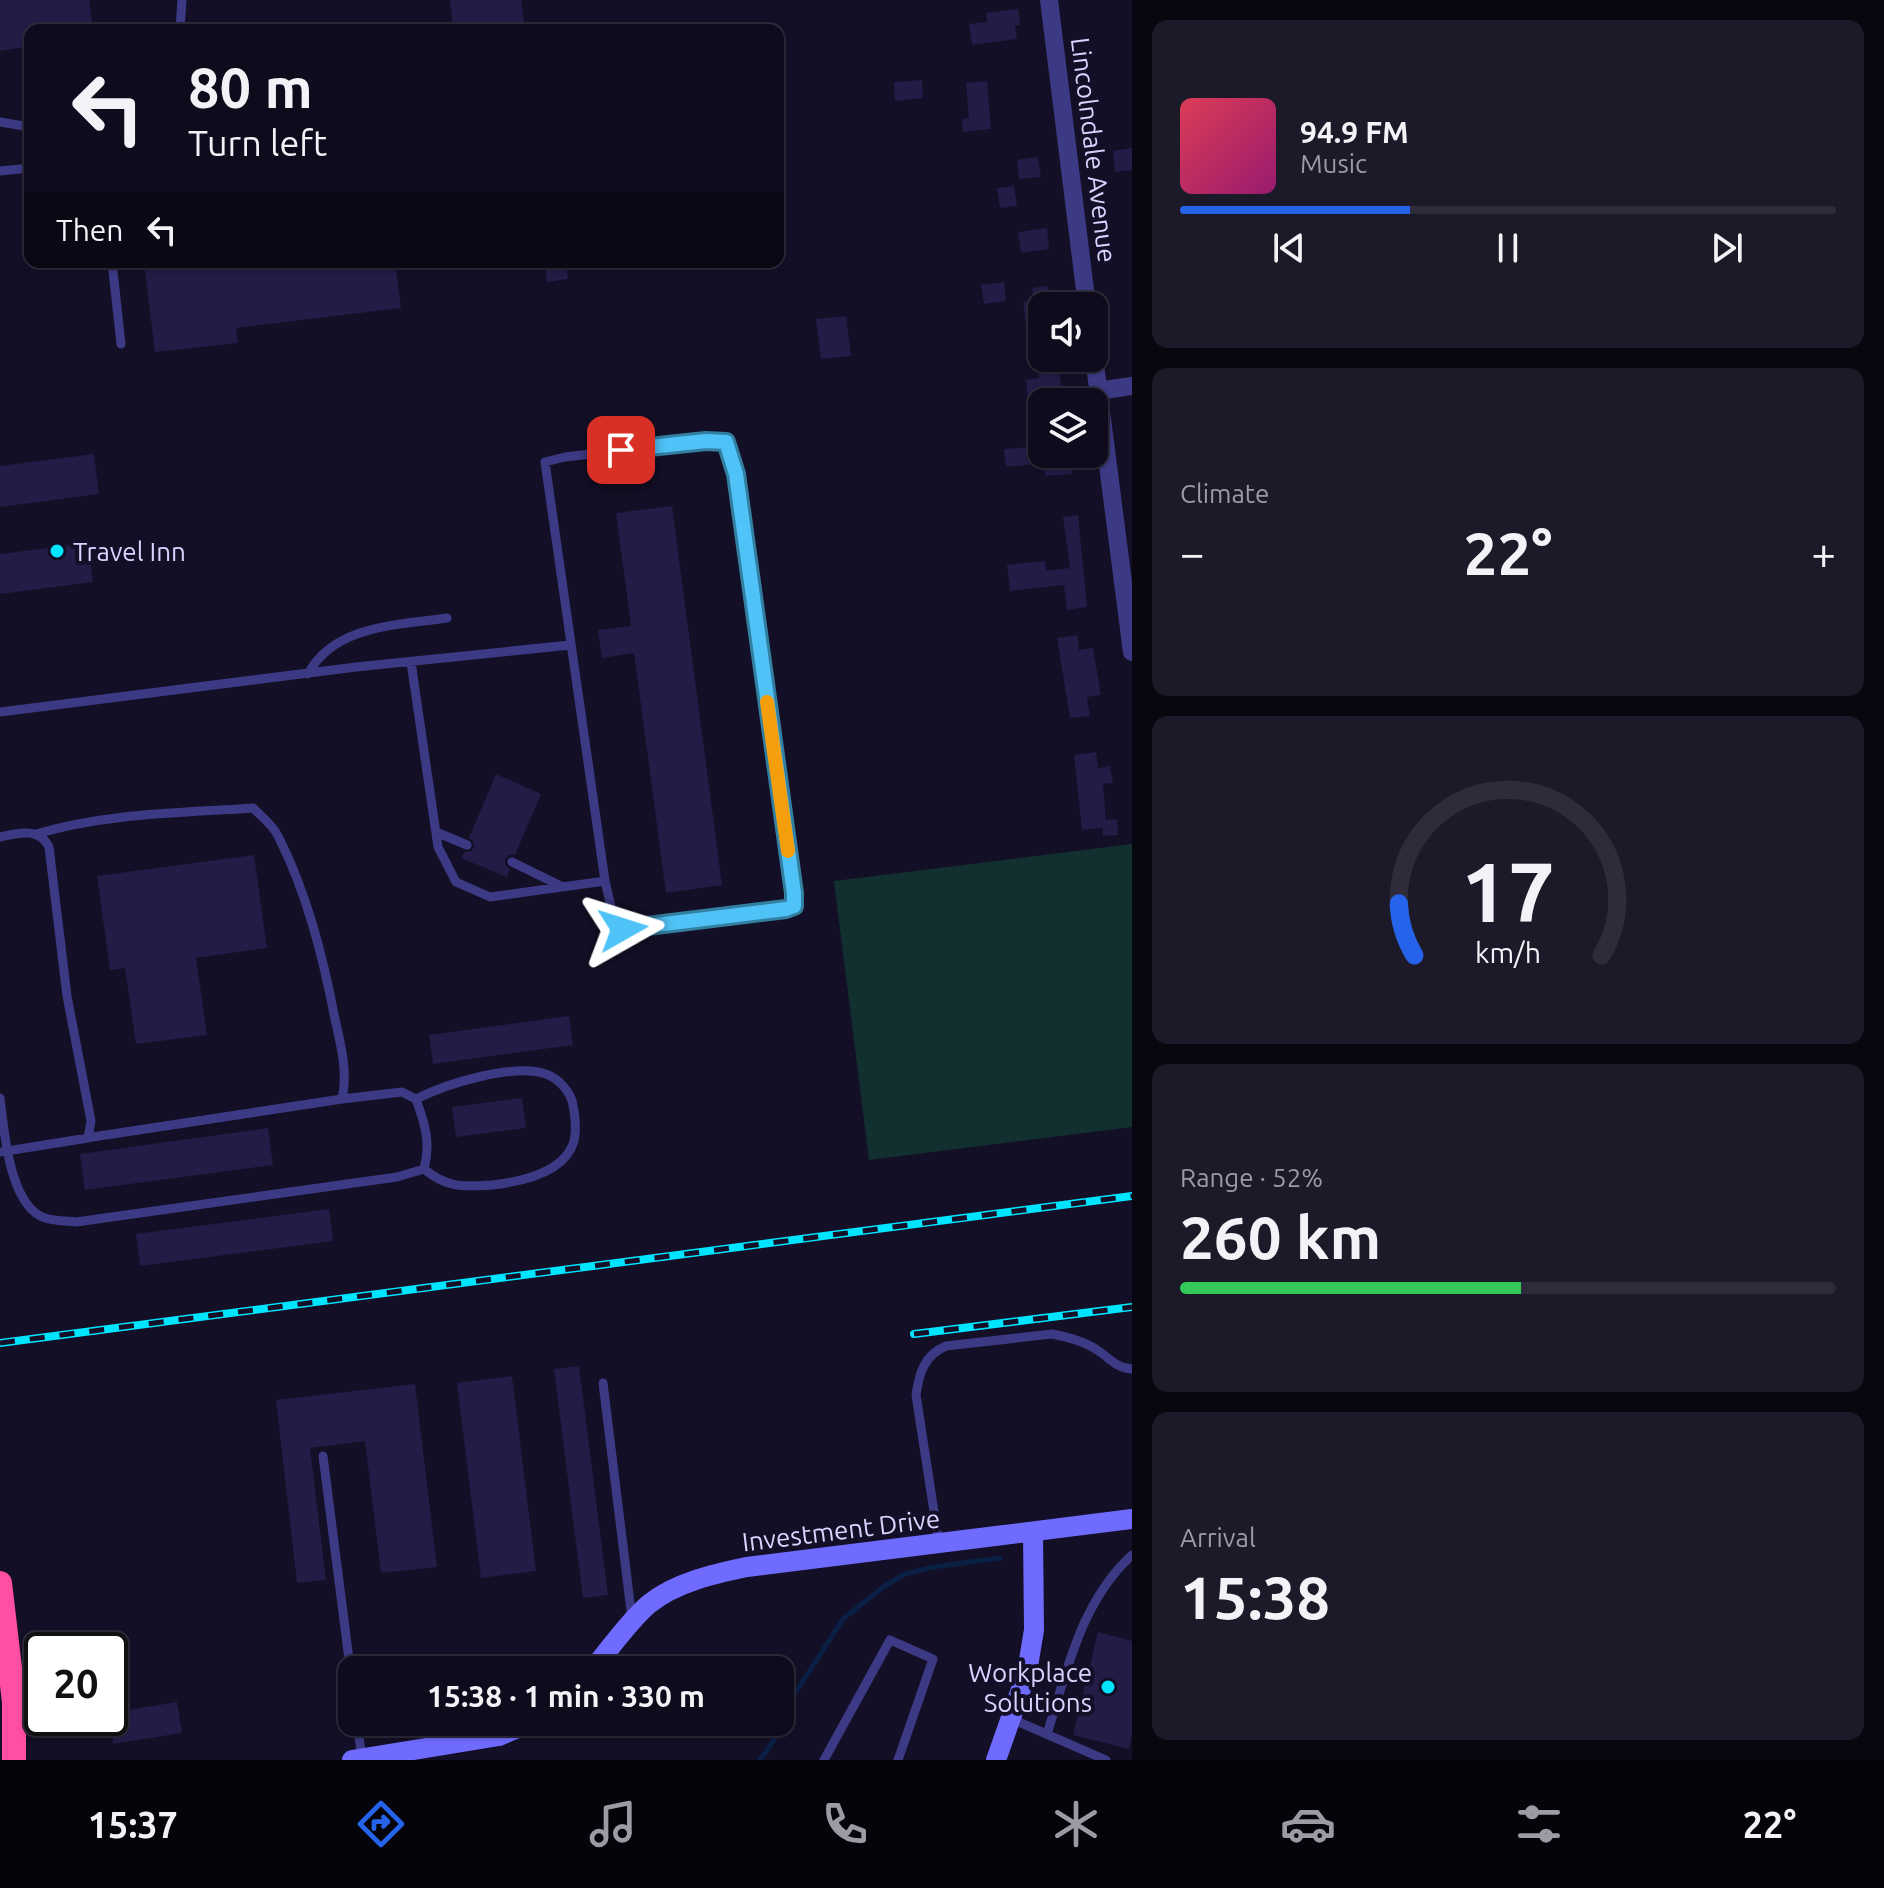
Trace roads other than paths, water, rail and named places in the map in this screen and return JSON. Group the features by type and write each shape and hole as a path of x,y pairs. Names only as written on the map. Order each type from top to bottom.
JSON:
{"highway":[{"path":"0,1583 14,1702 14,1760"},
{"path":"0,1751 2,1760"}],"street":[{"name":"Lincolndale Avenue","path":"1049,0 1085,292"},
{"path":"1108,390 1132,386"},
{"path":"1108,468 1132,652"},
{"name":"Investment Drive","path":"604,1656 649,1605 667,1592 715,1574 747,1567 1132,1519"},
{"path":"996,1760 1027,1672 1034,1630 1033,1532"},
{"path":"357,1759 499,1736"}],"lane":[{"path":"180,24 182,0"},
{"path":"0,122 24,126"},
{"path":"0,171 24,169"},
{"path":"113,268 121,344"},
{"path":"706,441 726,442 736,474 794,906 703,921 623,929 615,924 605,881 570,645 545,462 593,453 706,441"},
{"path":"308,674 317,658 363,630 447,618"},
{"path":"0,712 570,645"},
{"path":"411,662 438,847 456,882 490,897 605,881"},
{"path":"36,834 67,824 110,818 253,808 277,832 325,964 346,1081 342,1099"},
{"path":"0,837 23,832 36,834 45,838 49,847 67,996 91,1121 86,1138"},
{"path":"436,832 467,845"},
{"path":"512,862 563,887"},
{"path":"416,1099 442,1086 491,1075 546,1074 563,1086 572,1099 575,1121 573,1143 561,1159 546,1171 518,1182 469,1187 441,1182 424,1169"},
{"path":"3,1152 402,1092 416,1099 428,1134 424,1169"},
{"path":"0,1098 3,1152 25,1201 45,1218 76,1222 397,1177 424,1169"},
{"path":"939,1544 916,1395 920,1371 937,1350 946,1346 1052,1334 1069,1337 1097,1349 1121,1369 1132,1369"},
{"path":"603,1383 632,1623"},
{"path":"323,1456 349,1656"},
{"path":"1047,1734 1081,1625 1114,1571 1132,1555"},
{"path":"824,1760 890,1640 933,1659 898,1760"},
{"path":"1012,1719 1106,1760"},
{"path":"357,1736 357,1759"}],"waterway":[{"path":"760,1760 780,1731 790,1701 843,1619 883,1587 905,1574 1000,1558"}],"railway":[{"path":"0,1343 1132,1196"},
{"path":"914,1334 1132,1307"}],"place":[{"name":"Travel Inn","path":"57,551"},
{"name":"Workplace Solutions","path":"1108,1687"}]}
